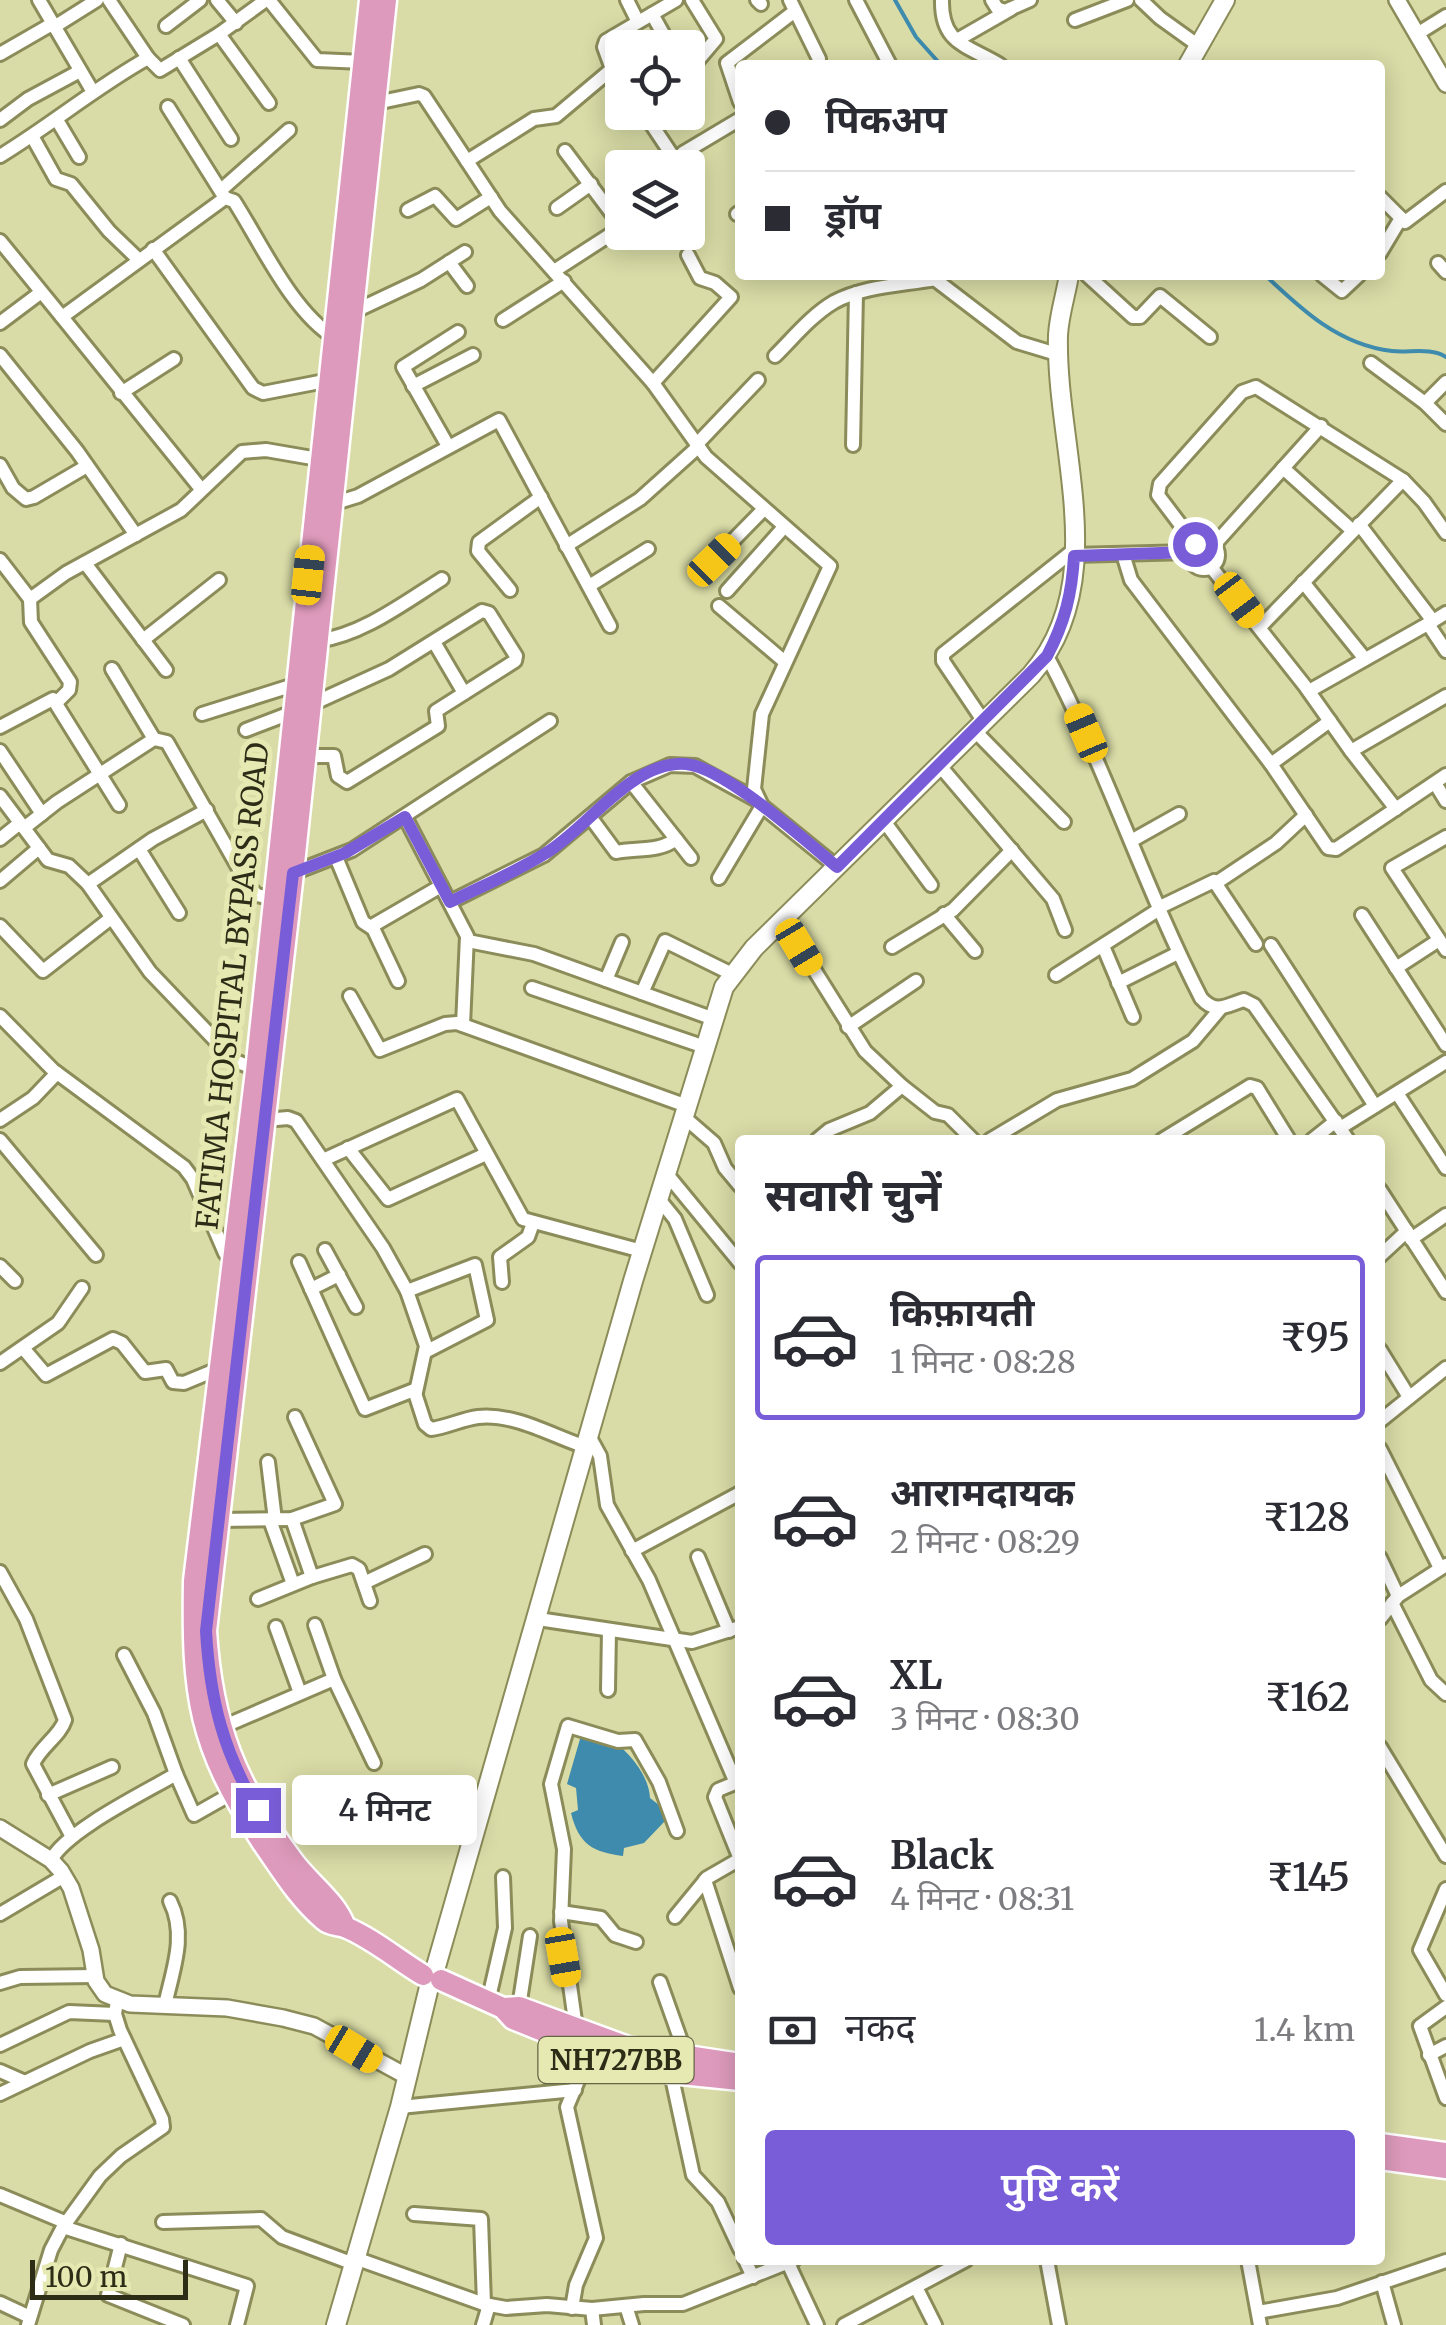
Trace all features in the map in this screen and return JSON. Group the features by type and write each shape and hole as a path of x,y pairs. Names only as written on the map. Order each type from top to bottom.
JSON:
{"highway":[{"name":"FATIMA HOSPITAL BYPASS ROAD","path":"345,1927 340,1911 307,1880 272,1833 232,1762 201,1665 218,1520 233,1262 263,1072 278,933 293,873 304,756 302,709 296,684 352,313 370,0"},
{"name":"FATIMA HOSPITAL BYPASS ROAD","path":"278,933 274,899 302,709 317,641 332,504 330,380 364,139 376,103 386,0"},
{"name":"FATIMA HOSPITAL BYPASS ROAD","path":"263,1072 265,1120 194,1581 206,1732 216,1764 231,1794 293,1888 327,1924 345,1927 432,1978 503,2006 628,2048 735,2063"},
{"name":"FATIMA HOSPITAL BYPASS ROAD","path":"503,2006 513,2019 590,2052 671,2073 735,2079"},
{"path":"1385,2145 1446,2153"},
{"path":"1385,2160 1446,2168"}],"main road":[{"path":"1191,60 1225,0"},
{"path":"336,2325 642,1251 724,987 754,948 980,727 1047,656 1062,630 1072,592 1074,552 1058,334 1069,280"}],"street":[{"path":"39,0 92,92"},
{"path":"0,54 97,0"},
{"path":"108,0 158,71 267,0 314,58 321,62 364,62"},
{"path":"166,26 200,0"},
{"path":"217,0 236,23"},
{"path":"627,0 638,22"},
{"path":"626,30 676,0"},
{"path":"692,0 716,39 705,54"},
{"path":"856,0 887,60"},
{"path":"942,0 942,24 958,40 992,60"},
{"path":"992,0 999,10 1011,9"},
{"path":"958,40 1030,0"},
{"path":"1075,20 1127,0"},
{"path":"1141,0 1199,46"},
{"path":"1397,0 1446,84"},
{"path":"735,87 727,63 793,5 819,60"},
{"path":"652,14 660,30"},
{"path":"1417,34 1446,16"},
{"path":"219,34 268,103"},
{"path":"0,156 148,58"},
{"path":"179,58 231,139"},
{"path":"0,120 28,99 80,71"},
{"path":"468,161 534,119 556,116 605,76"},
{"path":"376,103 422,94 445,122 491,197 652,383 697,446 763,510 830,566 760,722 754,789 759,803 719,878"},
{"path":"168,106 301,306 335,338"},
{"path":"57,120 79,157"},
{"path":"689,150 735,122"},
{"path":"62,317 223,194 289,130"},
{"path":"32,136 56,179 71,184 138,259"},
{"path":"503,320 622,227 565,151"},
{"path":"557,208 591,184"},
{"path":"1385,202 1405,222 1446,191"},
{"path":"408,210 434,196 456,219 491,197"},
{"path":"1385,245 1402,218"},
{"path":"0,240 201,490"},
{"path":"153,249 253,388 262,393 330,380"},
{"path":"352,313 421,280 466,252"},
{"path":"652,383 731,298 715,283 700,278 688,255"},
{"path":"449,262 467,286"},
{"path":"775,356 836,301 918,280"},
{"path":"936,280 1017,342 1060,355"},
{"path":"1092,280 1133,317 1140,317 1160,296 1210,337"},
{"path":"1328,280 1342,291 1354,280"},
{"path":"0,323 40,293"},
{"path":"854,445 856,293"},
{"path":"448,446 404,370 405,364 458,332"},
{"path":"0,354 136,535"},
{"path":"413,386 473,355"},
{"path":"121,393 174,360"},
{"path":"1370,363 1446,424"},
{"path":"566,546 640,499 697,446 758,380"},
{"path":"1424,403 1446,382"},
{"path":"1064,822 980,727 942,661 943,654 1074,552 1123,554 1192,548 1207,541 1214,545 1217,559 1211,567 1194,565 1192,548 1157,490 1242,392 1262,388 1403,480 1446,532"},
{"path":"332,504 358,496 499,420 610,626"},
{"path":"1214,545 1321,426"},
{"path":"30,599 181,510 242,452 266,450 329,460"},
{"path":"0,465 6,491 26,498 87,466"},
{"path":"1283,468 1356,527 1430,623 1446,651"},
{"path":"1260,627 1403,480"},
{"path":"510,590 477,547 541,497"},
{"path":"714,560 763,510"},
{"path":"727,591 784,527"},
{"path":"588,586 648,548"},
{"path":"1123,554 1131,580 1332,850 1441,779 1446,801"},
{"path":"0,560 30,599 31,622 71,686 56,702"},
{"path":"85,564 166,670"},
{"path":"1211,567 1396,809"},
{"path":"317,641 339,636 385,615 442,579"},
{"path":"143,640 219,580"},
{"path":"1303,582 1365,659"},
{"path":"719,606 785,662"},
{"path":"246,730 390,669 486,610 516,656 436,711 438,726 347,782 338,776 334,756 304,756"},
{"path":"1309,691 1446,613"},
{"path":"434,642 464,693"},
{"path":"1047,656 1075,709 1178,954 1201,998 1220,1009"},
{"path":"112,669 154,739"},
{"path":"202,714 296,684"},
{"path":"1351,751 1446,696"},
{"path":"1,723 46,700 56,702 119,805"},
{"path":"293,873 336,857 405,817 550,721"},
{"path":"1271,764 1330,721"},
{"path":"0,838 154,739 167,742 250,888 257,895 274,899"},
{"path":"0,751 42,814"},
{"path":"450,902 544,855 631,782 670,765 687,764 759,803 837,867"},
{"path":"940,766 1053,899 1065,930"},
{"path":"631,782 691,858"},
{"path":"0,796 48,860 68,866 88,884 150,972 235,1061 263,1072"},
{"path":"88,884 207,810"},
{"path":"1132,841 1179,814"},
{"path":"1216,883 1276,842 1306,815"},
{"path":"405,817 468,941 463,1025"},
{"path":"591,818 616,852 636,847 664,848 676,839"},
{"path":"884,821 931,884"},
{"path":"1396,968 1442,945 1392,868 1446,837"},
{"path":"0,880 39,848"},
{"path":"139,849 179,913"},
{"path":"892,947 960,902 1012,850"},
{"path":"336,857 363,922 372,928 398,981"},
{"path":"1056,976 1158,909 1210,881 1216,883 1256,944"},
{"path":"372,928 374,923 442,886"},
{"path":"944,914 975,951"},
{"path":"1362,916 1446,1045"},
{"path":"0,926 43,971 111,918"},
{"path":"782,920 860,1046 902,1086 935,1112 948,1115 968,1135"},
{"path":"468,941 527,952 714,1019"},
{"path":"642,992 665,941 734,975"},
{"path":"606,980 622,942"},
{"path":"1271,945 1375,1106"},
{"path":"1102,946 1133,1017"},
{"path":"1118,982 1178,954"},
{"path":"848,1027 916,981"},
{"path":"532,988 706,1047"},
{"path":"350,996 380,1050 445,1024 463,1025 685,1112 714,1143 735,1180"},
{"path":"998,1135 1057,1100 1132,1079 1193,1041 1220,1009 1244,1000 1254,1004 1341,1130 1446,1062"},
{"path":"0,1016 57,1073 184,1167 233,1262"},
{"path":"0,1120 33,1098 57,1073"},
{"path":"823,1135 870,1113 902,1086"},
{"path":"1171,1135 1254,1086 1286,1135"},
{"path":"1397,1093 1446,1168"},
{"path":"323,1160 456,1099 518,1215 533,1223 642,1251"},
{"path":"265,1120 296,1121 384,1248 407,1292 426,1346 416,1392 425,1424 431,1429 483,1417 529,1424 554,1437 588,1441 600,1456 606,1505 649,1580 735,1775"},
{"path":"0,1140 96,1255"},
{"path":"348,1148 388,1199 486,1154"},
{"path":"666,1173 735,1257"},
{"path":"658,1198 675,1218 707,1295"},
{"path":"1385,1198 1446,1292"},
{"path":"1385,1252 1446,1215"},
{"path":"502,1282 500,1257 528,1238 533,1223"},
{"path":"326,1250 356,1307"},
{"path":"299,1262 362,1407 411,1390 416,1392"},
{"path":"0,1266 16,1280"},
{"path":"407,1292 475,1266 487,1320 425,1352"},
{"path":"311,1289 339,1275"},
{"path":"0,1363 58,1323 82,1288"},
{"path":"23,1348 46,1375 113,1338 122,1343 145,1372 166,1369 173,1382 184,1383 228,1365"},
{"path":"1385,1358 1409,1397"},
{"path":"1385,1416 1446,1368"},
{"path":"218,1520 292,1519 335,1504 296,1417"},
{"path":"1385,1458 1443,1567 1395,1599 1385,1612"},
{"path":"268,1462 273,1520 294,1584"},
{"path":"632,1551 735,1496"},
{"path":"292,1519 312,1576"},
{"path":"364,1583 425,1554"},
{"path":"538,1620 692,1642 734,1629 698,1557"},
{"path":"258,1599 312,1576 352,1565 360,1569 370,1600"},
{"path":"0,1572 26,1618 65,1720 33,1764 72,1837"},
{"path":"1385,1572 1431,1680 1446,1694"},
{"path":"316,1625 334,1679 374,1764"},
{"path":"276,1628 300,1693"},
{"path":"608,1690 609,1630"},
{"path":"124,1655 154,1713 194,1815 231,1794"},
{"path":"220,1728 334,1679"},
{"path":"576,2028 563,1957 564,1849 551,1784 568,1726 618,1740 635,1740 658,1782 677,1831"},
{"path":"1385,1755 1446,1856"},
{"path":"48,1796 112,1768"},
{"path":"51,1860 56,1850 72,1837 176,1774"},
{"path":"735,1783 718,1790 715,1797 735,1847"},
{"path":"0,1828 51,1860 71,1888 95,1976 116,2008 124,2039 162,2119 162,2127 100,2176 65,2225 51,2250 29,2321 0,2302"},
{"path":"674,1917 704,1880 735,1862"},
{"path":"0,1914 64,1876"},
{"path":"503,1876 503,2006"},
{"path":"704,1880 735,1973"},
{"path":"1446,1889 1420,1950 1446,1995"},
{"path":"167,1998 180,1928 170,1901"},
{"path":"561,1912 601,1918 615,1935 636,1942"},
{"path":"503,2006 530,1936"},
{"path":"0,1983 20,1978 95,1976"},
{"path":"660,1982 687,2058"},
{"path":"0,2046 62,2014 167,1998 314,2026 408,2077"},
{"path":"1446,2007 1420,2026 1446,2098"},
{"path":"0,2094 124,2039"},
{"path":"1429,2054 1446,2046"},
{"path":"572,2308 576,2285 596,2238 568,2112 590,2052"},
{"path":"0,2071 26,2082"},
{"path":"671,2073 693,2174 718,2202 735,2238"},
{"path":"400,2107 575,2090"},
{"path":"0,2194 65,2225 247,2286 237,2325"},
{"path":"414,2214 480,2219 486,2304 482,2325"},
{"path":"163,2222 261,2219 282,2237 486,2304 592,2310 682,2304 782,2265"},
{"path":"120,2244 108,2295 183,2325"},
{"path":"1249,2265 1259,2318 1336,2298 1446,2261"},
{"path":"747,2265 753,2277"},
{"path":"793,2265 818,2325"},
{"path":"846,2325 957,2265"},
{"path":"1048,2265 1059,2325"},
{"path":"1382,2282 1394,2325"},
{"path":"916,2287 935,2325"},
{"path":"626,2306 632,2325"},
{"path":"592,2310 594,2325"}],"water":[{"path":"608,1737 636,1763 650,1798 664,1809 664,1822 644,1843 624,1848 623,1856 595,1849 583,1840 571,1813 578,1810 576,1788 567,1784 580,1739"}],"waterway":[{"path":"895,0 916,37 937,60"},
{"path":"1271,280 1307,313 1355,342 1446,357"}],"route":[{"path":"258,1810 232,1762 220,1728 212,1698 206,1631 293,873 345,853 405,817 450,902 544,855 640,776 680,764 695,766 757,800 837,867 1047,656 1062,630 1072,592 1074,556 1190,552 1195,544"}]}
